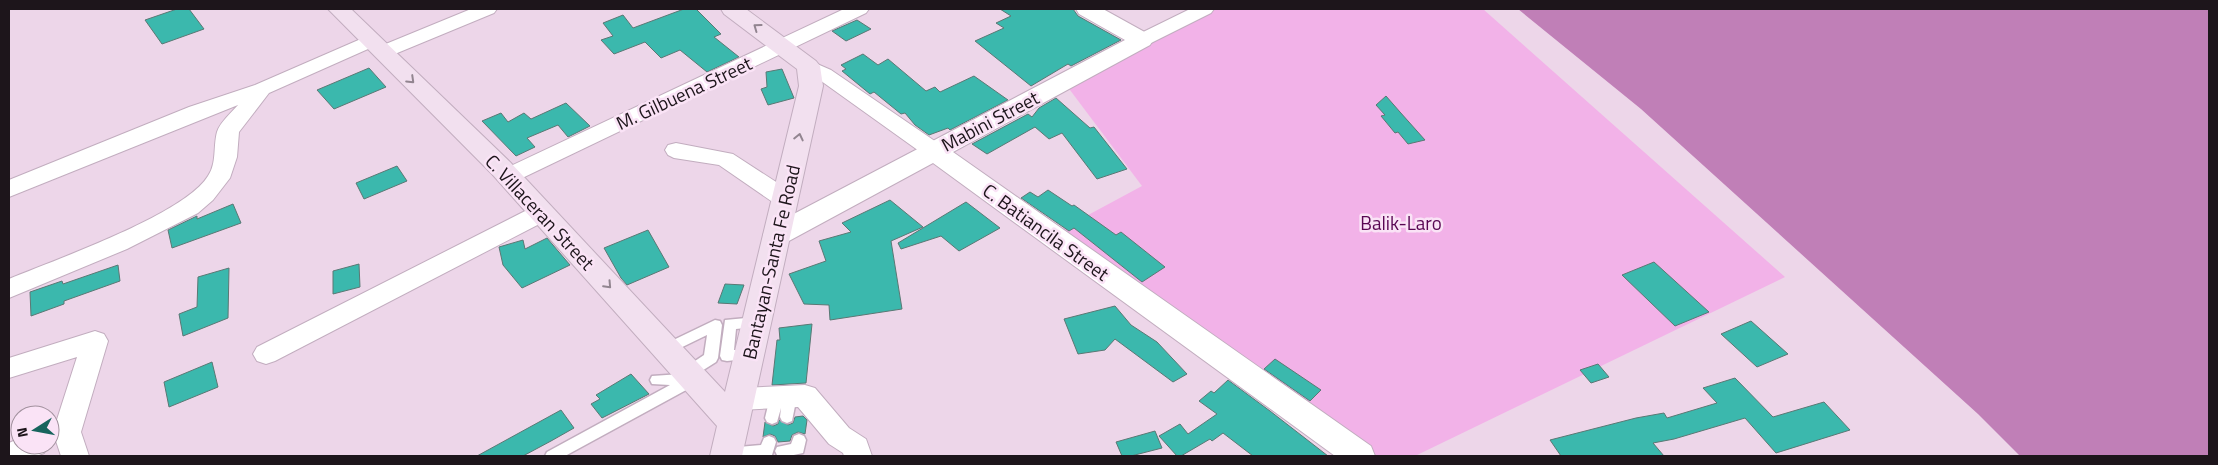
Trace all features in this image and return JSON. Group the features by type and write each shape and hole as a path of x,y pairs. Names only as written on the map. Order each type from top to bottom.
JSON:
{"main road":[{"name":"C. Villaceran Street","path":"339,9 508,176 691,376 737,411"},
{"name":"C. Batiancila Street","path":"732,9 808,66"},
{"name":"Bantayan-Santa Fe Road","path":"726,455 750,354 744,323 777,236 811,86 808,66"}],"street":[{"path":"9,189 197,112 487,9"},
{"name":"M. Gilbuena Street","path":"508,176 859,9"},
{"path":"1087,9 1142,40"},
{"name":"Mabini Street","path":"777,236 1142,40 1204,9"},
{"name":"C. Batiancila Street","path":"808,66 824,74 1359,456"},
{"path":"9,289 119,242 190,207 205,195 219,178 226,157 228,131 262,89"},
{"path":"676,150 682,154 725,159 785,199"},
{"path":"266,354 540,213"},
{"path":"9,368 94,341 64,442"},
{"path":"737,411 789,407 856,447 858,456"}],"lane":[{"path":"668,349 715,325 744,323"},
{"path":"552,456 691,376 711,358 715,325"},
{"path":"657,380 691,376"},
{"path":"726,455 775,446 798,449 799,440"}],"green space":[{"name":"Balik-Laro","path":"1205,9 1483,9 1785,277 1415,456 1359,456 1051,235 1142,186 1064,82"}],"shaded area":[{"path":"1518,9 2209,9 2209,456 2020,456 1978,414 1641,109"}],"building":[{"path":"177,9 189,9 204,29 162,44 145,20"},
{"path":"684,9 696,9 721,34 714,37 739,57 707,72 680,50 661,58 645,42 614,54 601,40 613,36 603,23 623,15 633,28"},
{"path":"1000,9 1073,9 1078,16 1121,40 1071,66 1068,64 1031,86 975,41 1004,28 996,23 1011,16"},
{"path":"857,20 871,29 846,41 832,31"},
{"path":"863,54 878,65 888,59 926,91 935,87 940,92 974,76 1008,100 950,130 948,128 929,135 915,125 905,113 901,114 874,92 870,94 842,71 846,69 841,65"},
{"path":"369,68 386,87 334,109 317,90"},
{"path":"782,69 794,98 768,105 761,89 767,87 766,72"},
{"path":"1386,96 1425,140 1408,144 1398,132 1395,133 1381,116 1385,115 1376,105"},
{"path":"1056,98 1090,128 1094,127 1127,169 1097,179 1062,133 1049,139 1035,127 987,154 972,144 1028,114 1032,117 1039,108"},
{"path":"566,103 590,126 568,137 558,125 527,138 535,147 516,156 482,121 501,113 508,122 524,113 531,119"},
{"path":"397,166 407,181 364,199 356,183"},
{"path":"1048,190 1072,206 1074,205 1116,235 1121,232 1165,267 1142,282 1074,228 1069,231 1021,198 1030,192 1038,197"},
{"path":"890,200 923,227 891,241 902,309 830,320 829,305 804,304 789,274 826,261 819,241 851,232 842,223"},
{"path":"966,202 1000,228 959,251 941,236 901,249 898,243"},
{"path":"233,204 241,223 172,248 168,230 197,216 197,219"},
{"path":"648,230 669,267 627,285 604,248"},
{"path":"547,238 570,265 522,288 503,265 499,247 523,240 525,249"},
{"path":"1654,262 1709,312 1675,326 1622,275"},
{"path":"359,264 360,287 333,294 333,271"},
{"path":"118,265 120,281 64,301 64,304 31,316 30,292 62,281 63,284"},
{"path":"229,268 228,318 183,336 179,314 197,307 198,277"},
{"path":"725,284 744,285 737,304 718,303"},
{"path":"1115,306 1131,325 1157,342 1187,374 1173,382 1115,339 1105,350 1078,354 1064,319"},
{"path":"1751,321 1788,354 1757,367 1721,334"},
{"path":"812,324 806,383 772,385 777,340 780,340 779,328"},
{"path":"1275,359 1321,390 1310,401 1264,369"},
{"path":"212,362 218,387 169,407 164,382"},
{"path":"1598,364 1609,377 1591,383 1580,370"},
{"path":"631,374 649,394 602,418 591,404 600,399 596,395"},
{"path":"1735,378 1773,417 1824,402 1850,430 1776,453 1745,418 1674,439 1653,443 1664,456 1561,456 1550,440 1636,418 1664,413 1667,418 1717,403 1703,388"},
{"path":"1228,380 1328,456 1253,456 1223,433 1212,441 1210,439 1181,456 1177,456 1159,436 1180,424 1188,434 1217,414 1199,401 1211,391 1214,393"},
{"path":"561,410 574,428 551,441 523,456 477,456"},
{"path":"803,416 807,420 805,434 798,432 792,435 790,441 778,442 775,436 770,434 763,437 765,422 773,426 778,424 779,420 788,425 793,423 795,417"},
{"path":"1155,431 1162,448 1131,456 1122,456 1116,442"}]}
